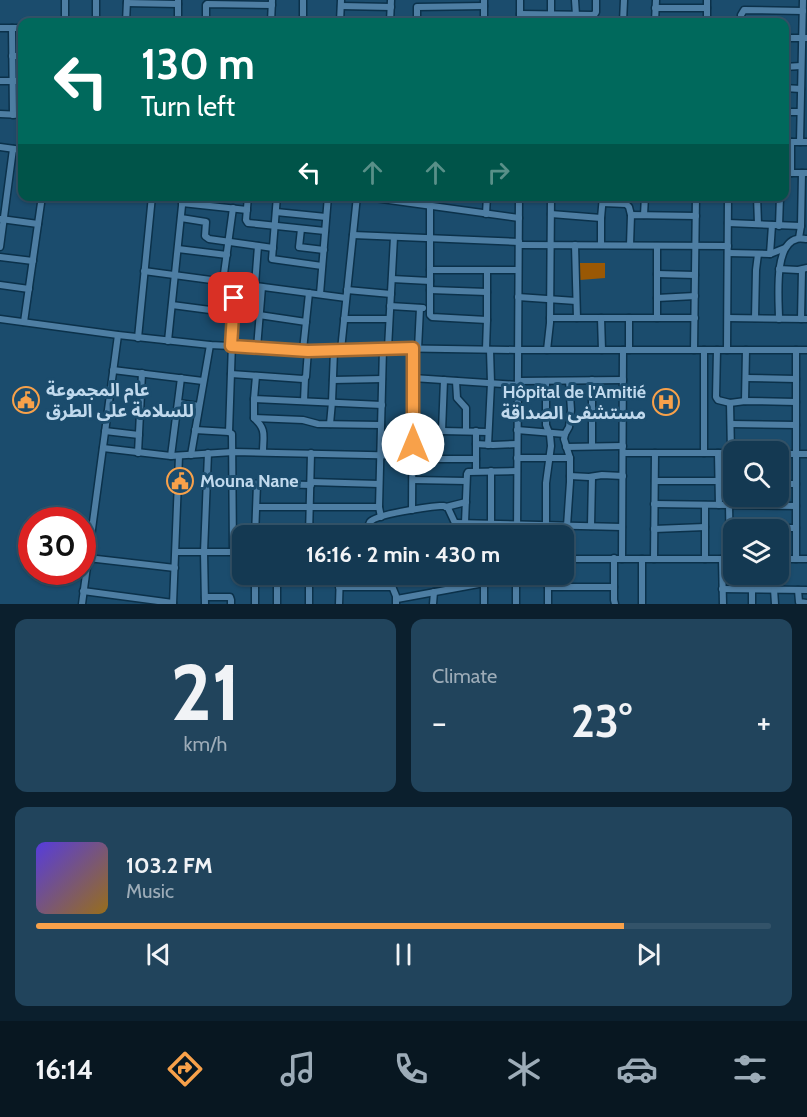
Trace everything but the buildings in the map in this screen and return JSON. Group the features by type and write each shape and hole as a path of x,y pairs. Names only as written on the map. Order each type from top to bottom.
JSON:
{"street":[{"path":"65,0 65,18"},
{"path":"96,0 96,18"},
{"path":"303,0 303,18"},
{"path":"520,0 520,18"},
{"path":"551,0 551,15"},
{"path":"575,0 576,15"},
{"path":"586,18 595,14 596,0"},
{"path":"623,18 624,0"},
{"path":"655,18 656,0"},
{"path":"707,0 707,18"},
{"path":"751,0 751,10"},
{"path":"802,0 805,38 801,66 800,112 803,142"},
{"path":"126,18 127,2 178,2 178,18"},
{"path":"206,18 206,4 272,2 271,18"},
{"path":"340,3 391,3 390,18"},
{"path":"417,3 484,3"},
{"path":"656,8 707,8"},
{"path":"741,18 742,12 751,10 802,11"},
{"path":"520,14 576,15 582,18"},
{"path":"0,28 18,28"},
{"path":"12,28 13,115"},
{"path":"789,38 805,38"},
{"path":"12,56 18,56"},
{"path":"789,67 801,66"},
{"path":"0,81 18,81"},
{"path":"789,88 801,89"},
{"path":"789,112 800,112"},
{"path":"0,114 18,115"},
{"path":"0,147 18,150"},
{"path":"0,247 13,149"},
{"path":"799,238 804,173"},
{"path":"24,322 41,201"},
{"path":"138,338 151,201"},
{"path":"168,341 183,201"},
{"path":"189,201 247,210"},
{"path":"248,201 246,220 248,223 325,231"},
{"path":"277,201 271,258 322,266"},
{"path":"320,294 328,201"},
{"path":"330,424 333,380 344,319 357,201"},
{"path":"401,201 519,218"},
{"path":"419,201 419,205"},
{"path":"486,201 486,214"},
{"path":"517,524 519,201"},
{"path":"547,350 550,318 551,201"},
{"path":"601,245 603,201"},
{"path":"609,201 626,204 629,207 630,245"},
{"path":"644,214 645,201"},
{"path":"694,350 696,201"},
{"path":"727,350 728,201"},
{"path":"757,201 758,224"},
{"path":"779,226 780,201"},
{"path":"430,206 430,313 432,317 487,320"},
{"path":"223,281 233,208"},
{"path":"276,212 326,217"},
{"path":"550,214 601,218"},
{"path":"631,215 696,216"},
{"path":"181,218 204,221 206,238 273,248"},
{"path":"2,219 38,224"},
{"path":"728,223 801,226"},
{"path":"770,254 772,225"},
{"path":"301,229 299,247 324,250"},
{"path":"353,235 550,245 695,246 758,254 770,254 785,248 799,238 807,239"},
{"path":"381,517 379,484 382,379 389,319 394,237"},
{"path":"575,245 577,318"},
{"path":"257,348 260,315 258,246"},
{"path":"657,246 657,318"},
{"path":"779,319 779,268 785,248"},
{"path":"178,249 227,255"},
{"path":"755,318 758,254"},
{"path":"0,257 33,261"},
{"path":"728,318 804,319 804,269 779,268"},
{"path":"144,270 346,298"},
{"path":"430,270 518,270"},
{"path":"487,271 488,350 491,383 488,445"},
{"path":"657,274 695,275"},
{"path":"392,279 430,281"},
{"path":"232,525 233,452 232,434 229,432 234,283"},
{"path":"0,285 29,289"},
{"path":"347,290 391,294"},
{"path":"430,290 487,292"},
{"path":"304,401 309,293"},
{"path":"657,298 695,296"},
{"path":"518,297 576,301"},
{"path":"172,305 233,313"},
{"path":"390,306 430,308"},
{"path":"412,510 413,378 420,308"},
{"path":"260,315 306,322"},
{"path":"550,318 695,318"},
{"path":"601,318 602,350"},
{"path":"622,559 623,380 629,318"},
{"path":"0,319 118,336 210,345 306,350 385,348 807,350"},
{"path":"344,319 389,319"},
{"path":"95,507 118,336"},
{"path":"191,454 210,345"},
{"path":"704,350 704,453"},
{"path":"717,350 716,397 718,400 730,403 796,402"},
{"path":"745,401 746,350"},
{"path":"796,350 796,559"},
{"path":"113,370 204,381"},
{"path":"138,453 142,373"},
{"path":"231,374 304,378"},
{"path":"704,375 717,375"},
{"path":"254,418 256,376"},
{"path":"171,456 181,378"},
{"path":"413,378 491,383 623,380"},
{"path":"746,378 796,379"},
{"path":"333,380 382,379"},
{"path":"442,431 444,380"},
{"path":"592,380 592,446"},
{"path":"456,381 457,398 466,408 466,431"},
{"path":"446,507 456,523 546,525 546,483 551,446 546,425 546,381"},
{"path":"567,525 570,458 564,439 569,427 571,410 569,381"},
{"path":"254,399 382,405"},
{"path":"179,403 199,406"},
{"path":"730,403 732,441"},
{"path":"254,418 303,420 318,424 381,425"},
{"path":"254,418 263,429 263,452"},
{"path":"731,424 796,425"},
{"path":"195,430 229,432"},
{"path":"517,430 565,434"},
{"path":"105,431 139,435"},
{"path":"413,431 488,432"},
{"path":"476,431 476,471"},
{"path":"476,444 517,444"},
{"path":"566,447 592,446 655,453 723,453"},
{"path":"103,448 171,456 263,452 476,459"},
{"path":"207,453 205,601 230,597 231,604"},
{"path":"310,525 311,453"},
{"path":"654,559 655,453"},
{"path":"718,453 719,505"},
{"path":"789,454 807,454"},
{"path":"83,591 173,604 179,456"},
{"path":"517,458 570,458"},
{"path":"491,471 491,524"},
{"path":"465,523 468,472 517,471"},
{"path":"570,476 623,476"},
{"path":"591,526 592,477"},
{"path":"413,480 466,481"},
{"path":"655,481 718,481"},
{"path":"233,483 379,484"},
{"path":"256,525 257,484"},
{"path":"789,484 796,484"},
{"path":"369,525 374,519 381,517 466,502"},
{"path":"654,504 723,505"},
{"path":"705,505 705,559"},
{"path":"789,506 796,506"},
{"path":"257,507 379,507"},
{"path":"574,526 622,527"},
{"path":"654,529 705,528"},
{"path":"789,528 796,528"},
{"path":"176,552 232,551"},
{"path":"614,558 615,604"},
{"path":"96,559 175,568"},
{"path":"574,559 722,559 723,604"},
{"path":"642,559 642,604"},
{"path":"789,559 807,559"},
{"path":"82,604 84,585"},
{"path":"255,585 255,604"},
{"path":"277,585 277,604"},
{"path":"309,585 309,604"},
{"path":"339,604 339,587 392,587 397,601 478,585"},
{"path":"484,585 484,604"},
{"path":"516,585 516,604"},
{"path":"548,604 548,587 614,587"},
{"path":"722,589 807,590"},
{"path":"752,589 752,604"},
{"path":"774,589 775,604"},
{"path":"798,590 799,602 807,603"},
{"path":"433,604 434,592"}],"shaded area":[{"path":"579,263 605,263 605,278 580,280"}],"place":[{"name":"عام المجموعة للسلامة على الطرق","path":"26,400"},
{"name":"Hôpital de l'Amitié مستشفى الصداقة","path":"666,402"},
{"name":"Mouna Nane","path":"180,481"}],"route":[{"path":"234,298 231,346 308,351 413,348 413,444"}]}
